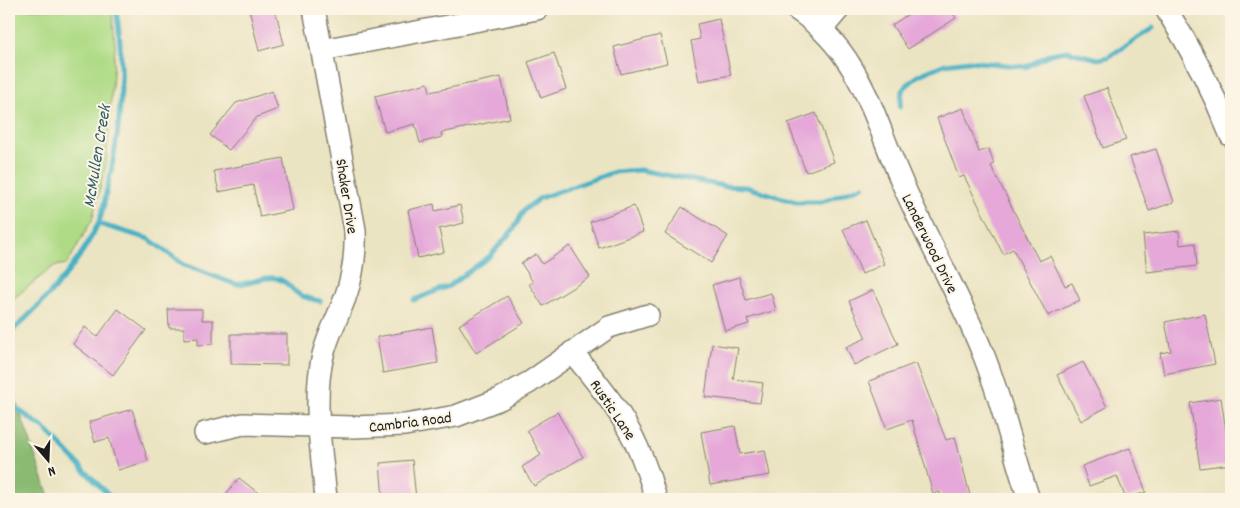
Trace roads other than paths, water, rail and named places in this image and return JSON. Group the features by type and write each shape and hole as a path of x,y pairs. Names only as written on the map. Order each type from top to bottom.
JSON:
{"street":[{"name":"Shaker Drive","path":"314,9 354,217 356,244 349,283 324,355 319,386 320,427 326,499"},
{"path":"322,50 537,9"},
{"name":"Landerwood Drive","path":"796,9 822,29 838,46 859,78 901,180 983,352 1002,406 1029,499"},
{"path":"822,29 839,9"},
{"path":"1166,9 1192,49 1215,94 1231,136"},
{"name":"Cambria Road","path":"205,433 243,424 320,427 405,425 456,416 500,400 530,382 614,324 648,315"},
{"name":"Rustic Lane","path":"572,352 624,418 649,472 656,499"}],"waterway":[{"name":"McMullen Creek","path":"9,334 35,310 69,271 89,242 103,210 115,148 120,101 121,55 116,9"},
{"path":"1223,9 1231,10"},
{"path":"900,107 902,91 905,87 919,75 945,64 969,61 1026,67 1050,54 1067,51 1098,59 1108,57 1153,28"},
{"path":"414,300 449,286 490,256 513,230 524,210 540,198 614,172 640,170 724,186 746,187 796,202 822,202 863,186"},
{"path":"99,224 149,239 184,265 235,284 275,278 285,282 299,295 320,301"},
{"name":"McMullen Creek","path":"9,403 45,429 112,499"}]}
